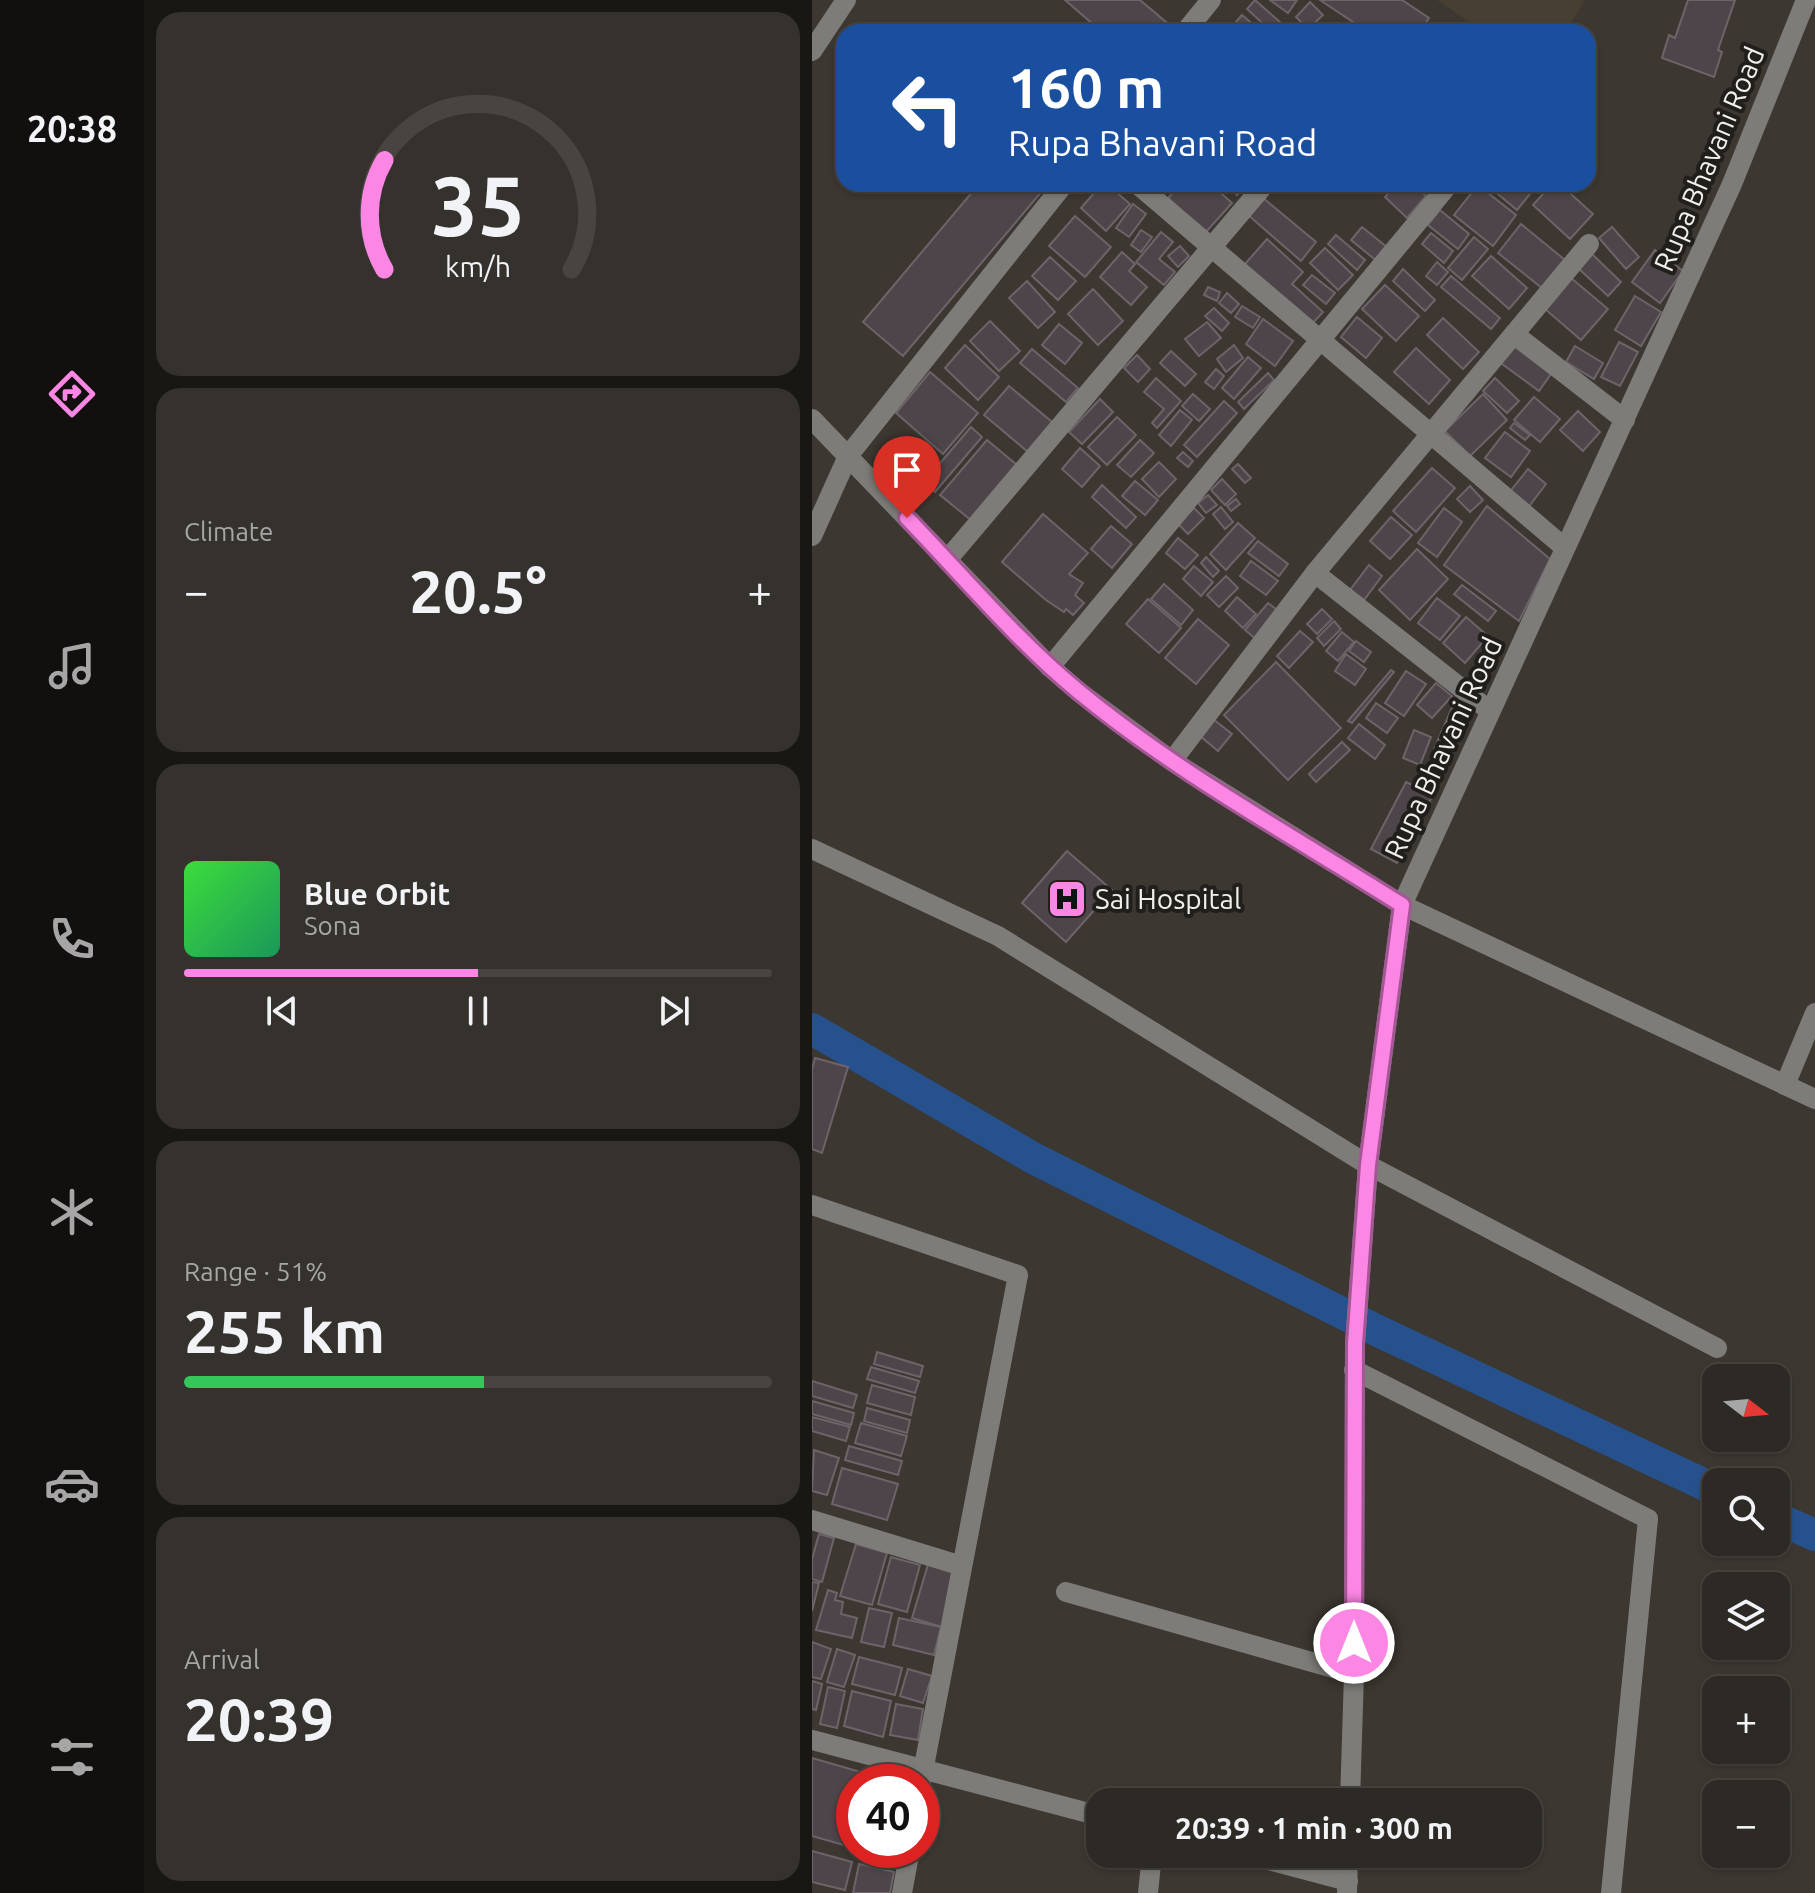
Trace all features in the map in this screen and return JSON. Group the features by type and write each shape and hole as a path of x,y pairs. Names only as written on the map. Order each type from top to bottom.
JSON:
{"street":[{"path":"812,51 846,0"},
{"path":"1192,24 1211,0"},
{"name":"Rupa Bhavani Road","path":"812,419 1050,667 1079,692 1172,761 1402,905 1806,29 1806,0"},
{"path":"812,536 848,456 1058,192"},
{"path":"1147,192 1565,548"},
{"path":"947,560 1258,192"},
{"path":"1050,667 1442,192"},
{"path":"1172,761 1315,573 1589,244"},
{"path":"1514,334 1625,420"},
{"path":"1315,573 1490,711"},
{"path":"812,849 998,936 1368,1165 1717,1348"},
{"path":"1350,1788 1355,1344 1368,1165 1402,905 1815,1099"},
{"path":"1785,1085 1815,1013"},
{"path":"813,1209 1018,1275 924,1764"},
{"path":"1354,1370 1648,1519 1611,1893"},
{"path":"812,1520 962,1566"},
{"path":"1066,1592 1354,1674"},
{"path":"812,1740 885,1764"},
{"path":"940,1780 1086,1813"},
{"path":"902,1893 907,1868"},
{"path":"1148,1893 1151,1868"},
{"path":"1289,1868 1347,1887"}],"shaded area":[{"path":"1437,0 1585,0 1571,24 1472,24"}],"building":[{"path":"1065,0 1140,0 1168,24 1093,24"},
{"path":"1255,0 1282,24 1263,24 1247,9"},
{"path":"1270,0 1297,0 1288,13"},
{"path":"1320,0 1402,0 1429,18 1425,24 1356,24"},
{"path":"1688,0 1735,0 1718,50 1722,52 1714,77 1662,58 1669,35 1675,38"},
{"path":"1310,2 1323,15 1313,24 1303,24 1296,17"},
{"path":"1242,15 1253,24 1236,24"},
{"path":"972,192 1041,192 903,356 863,322"},
{"path":"1095,192 1116,192 1130,204 1106,231 1081,208"},
{"path":"1174,192 1220,192 1232,203 1205,233 1168,198"},
{"path":"1390,192 1422,192 1426,196 1407,218 1385,197"},
{"path":"1472,192 1487,192 1516,215 1493,246 1454,215"},
{"path":"1496,192 1532,192 1517,210"},
{"path":"1545,192 1569,192 1593,214 1570,239 1533,205"},
{"path":"1263,198 1316,242 1301,261 1248,215"},
{"path":"1133,204 1146,214 1129,237 1116,228"},
{"path":"1440,210 1469,234 1458,249 1428,225"},
{"path":"1075,216 1111,247 1085,277 1049,246"},
{"path":"1521,224 1565,260 1542,288 1498,253"},
{"path":"1362,227 1388,248 1378,262 1351,240"},
{"path":"1612,227 1639,257 1626,269 1599,238"},
{"path":"1141,230 1152,237 1141,252 1131,245"},
{"path":"1161,232 1173,242 1159,259 1175,272 1164,285 1136,262"},
{"path":"1431,233 1453,251 1444,263 1422,244"},
{"path":"1336,235 1365,260 1357,270 1328,244"},
{"path":"1474,237 1488,249 1462,280 1448,268"},
{"path":"1267,239 1303,272 1292,284 1323,312 1310,326 1244,265"},
{"path":"1180,246 1189,256 1178,267 1168,256"},
{"path":"1325,248 1353,275 1338,290 1310,263"},
{"path":"1655,250 1683,271 1660,303 1632,282"},
{"path":"1122,252 1135,264 1129,271 1147,287 1131,305 1100,277"},
{"path":"1592,254 1621,282 1608,296 1578,268"},
{"path":"1491,256 1527,288 1509,309 1472,276"},
{"path":"1050,257 1076,281 1058,300 1032,276"},
{"path":"1437,262 1448,272 1437,285 1426,276"},
{"path":"1403,269 1435,300 1425,311 1393,281"},
{"path":"1312,275 1335,293 1326,304 1303,285"},
{"path":"1451,276 1500,318 1491,329 1441,287"},
{"path":"1571,278 1608,309 1581,340 1545,309"},
{"path":"1027,281 1055,312 1038,328 1009,298"},
{"path":"1385,285 1419,316 1396,341 1362,309"},
{"path":"1208,287 1220,292 1217,301 1204,295"},
{"path":"1093,289 1123,321 1098,345 1068,314"},
{"path":"1227,293 1239,304 1231,313 1219,303"},
{"path":"1635,296 1661,312 1641,346 1615,330"},
{"path":"1242,306 1260,317 1253,328 1235,317"},
{"path":"1214,308 1229,323 1222,331 1205,316"},
{"path":"1357,317 1382,338 1366,358 1341,337"},
{"path":"1443,318 1479,352 1463,369 1427,335"},
{"path":"1263,319 1293,341 1275,366 1246,344"},
{"path":"990,321 1020,351 999,371 970,341"},
{"path":"1207,322 1221,338 1199,356 1185,339"},
{"path":"1059,324 1082,343 1065,364 1042,345"},
{"path":"1619,342 1638,352 1620,386 1601,377"},
{"path":"1511,344 1551,374 1539,391 1498,361"},
{"path":"965,345 999,377 978,400 945,368"},
{"path":"1234,345 1243,358 1226,372 1217,359"},
{"path":"1575,346 1603,363 1594,379 1566,362"},
{"path":"1416,348 1450,380 1429,404 1394,372"},
{"path":"1032,349 1078,388 1066,402 1020,363"},
{"path":"1171,351 1196,374 1185,386 1160,363"},
{"path":"1137,355 1150,369 1138,382 1124,368"},
{"path":"1248,357 1261,368 1234,399 1222,388"},
{"path":"1216,369 1224,376 1214,389 1205,382"},
{"path":"930,372 978,413 943,454 896,413"},
{"path":"1268,373 1274,380 1244,409 1238,402"},
{"path":"1156,378 1181,401 1157,428 1152,423 1164,409 1144,392"},
{"path":"1495,378 1519,401 1507,413 1483,391"},
{"path":"1009,386 1052,422 1028,452 984,415"},
{"path":"1193,394 1210,409 1199,421 1182,406"},
{"path":"1483,394 1507,420 1470,456 1445,431"},
{"path":"1534,397 1560,419 1540,442 1514,420"},
{"path":"1100,399 1113,412 1082,444 1069,432"},
{"path":"1224,401 1237,413 1197,457 1184,445"},
{"path":"1180,410 1192,420 1171,446 1159,435"},
{"path":"1578,411 1600,432 1583,451 1560,430"},
{"path":"1117,417 1136,435 1107,465 1088,447"},
{"path":"1514,423 1530,435 1525,440 1510,428"},
{"path":"971,427 982,437 935,492 924,482"},
{"path":"1505,432 1530,451 1511,477 1485,458"},
{"path":"987,440 1017,465 972,521 940,495"},
{"path":"1140,440 1154,453 1131,477 1117,465"},
{"path":"1080,448 1100,466 1082,487 1062,469"},
{"path":"1183,452 1193,461 1188,467 1177,458"},
{"path":"1159,462 1176,479 1159,497 1142,479"},
{"path":"1238,464 1251,478 1245,483 1232,469"},
{"path":"1432,468 1455,488 1416,532 1393,511"},
{"path":"1528,469 1546,484 1527,509 1508,494"},
{"path":"1222,479 1236,494 1225,505 1211,490"},
{"path":"1135,481 1158,500 1145,515 1122,496"},
{"path":"1102,485 1136,517 1126,528 1092,497"},
{"path":"1470,486 1483,500 1470,512 1457,499"},
{"path":"1208,495 1217,505 1206,513 1198,503"},
{"path":"1236,499 1240,504 1231,511 1227,506"},
{"path":"1487,506 1550,559 1519,621 1444,565"},
{"path":"1221,507 1233,522 1225,529 1213,514"},
{"path":"1194,508 1204,518 1188,534 1178,524"},
{"path":"1444,508 1462,522 1437,557 1418,543"},
{"path":"1043,514 1088,553 1069,574 1083,583 1075,595 1084,603 1073,615 1046,600 1002,562"},
{"path":"1391,517 1412,535 1390,559 1370,541"},
{"path":"1238,523 1255,538 1226,570 1210,554"},
{"path":"1111,526 1132,544 1112,568 1091,549"},
{"path":"1178,538 1198,555 1185,569 1166,553"},
{"path":"1258,541 1288,564 1279,576 1248,553"},
{"path":"1417,549 1448,579 1410,620 1379,590"},
{"path":"1206,557 1219,571 1213,577 1201,563"},
{"path":"1251,561 1278,581 1266,595 1240,576"},
{"path":"1369,565 1382,576 1364,600 1350,590"},
{"path":"1194,566 1213,582 1201,596 1183,579"},
{"path":"1226,576 1238,588 1219,607 1207,595"},
{"path":"1164,584 1193,610 1181,625 1151,599"},
{"path":"1462,585 1496,611 1488,621 1454,594"},
{"path":"1237,597 1256,614 1243,628 1225,611"},
{"path":"1437,598 1460,616 1440,640 1418,623"},
{"path":"1148,599 1181,628 1159,653 1126,624"},
{"path":"1268,603 1281,613 1258,641 1245,630"},
{"path":"1322,609 1332,619 1317,634 1307,624"},
{"path":"1466,617 1488,636 1465,663 1443,643"},
{"path":"1198,619 1229,645 1196,684 1165,658"},
{"path":"1334,621 1341,629 1324,646 1317,638"},
{"path":"1300,631 1313,642 1289,668 1277,656"},
{"path":"1342,632 1354,642 1338,661 1326,651"},
{"path":"1356,641 1371,652 1364,662 1349,651"},
{"path":"1346,654 1366,669 1355,685 1335,671"},
{"path":"1276,662 1341,728 1288,780 1224,715"},
{"path":"1391,670 1394,672 1352,723 1348,721"},
{"path":"1406,671 1426,684 1404,716 1385,703"},
{"path":"1436,683 1452,696 1432,718 1417,705"},
{"path":"1376,703 1398,718 1387,733 1366,718"},
{"path":"1454,703 1470,710 1449,761 1432,754"},
{"path":"1213,719 1232,734 1218,751 1200,736"},
{"path":"1359,724 1385,745 1375,759 1348,738"},
{"path":"1414,730 1431,737 1420,765 1403,758"},
{"path":"1342,742 1350,750 1316,782 1309,774"},
{"path":"1406,782 1433,795 1397,863 1371,849"},
{"path":"1067,851 1112,890 1066,942 1022,903"},
{"path":"815,1058 848,1067 822,1153 812,1149 812,1069"},
{"path":"877,1352 923,1366 920,1377 874,1364"},
{"path":"871,1367 919,1381 915,1393 867,1379"},
{"path":"812,1381 857,1395 853,1408 812,1396"},
{"path":"872,1385 915,1397 911,1415 867,1403"},
{"path":"812,1401 854,1413 851,1425 812,1414"},
{"path":"867,1408 910,1420 907,1433 864,1421"},
{"path":"812,1417 850,1427 846,1441 812,1431"},
{"path":"861,1423 907,1436 901,1456 855,1443"},
{"path":"849,1446 902,1461 898,1475 845,1460"},
{"path":"814,1450 839,1458 827,1495 812,1491"},
{"path":"842,1468 898,1484 887,1520 832,1504"},
{"path":"819,1534 834,1538 822,1582 812,1579 812,1559"},
{"path":"856,1544 887,1553 872,1605 840,1596"},
{"path":"891,1557 920,1565 907,1612 878,1604"},
{"path":"929,1561 958,1570 942,1627 912,1618"},
{"path":"812,1582 819,1583 812,1611"},
{"path":"828,1590 837,1593 835,1600 843,1602 841,1614 857,1618 852,1638 816,1630"},
{"path":"869,1608 892,1613 884,1647 861,1642"},
{"path":"899,1618 941,1627 934,1655 893,1645"},
{"path":"812,1642 831,1649 821,1679 812,1677"},
{"path":"837,1649 855,1655 844,1687 827,1682"},
{"path":"859,1657 902,1668 895,1695 852,1684"},
{"path":"908,1669 932,1676 923,1703 900,1696"},
{"path":"812,1681 822,1684 816,1710 812,1709"},
{"path":"828,1687 845,1691 837,1728 820,1724"},
{"path":"852,1691 891,1701 883,1737 844,1726"},
{"path":"896,1704 923,1709 918,1740 890,1735"},
{"path":"812,1758 836,1765 836,1843 812,1836"},
{"path":"812,1851 836,1858 836,1868 850,1868 845,1890 812,1882"},
{"path":"858,1868 894,1872 890,1893 853,1893"}],"waterway":[{"path":"812,1029 1033,1158 1376,1330 1702,1483"},
{"path":"1790,1524 1815,1535"}],"place":[{"name":"Sai Hospital","path":"1067,899"}],"route":[{"path":"907,518 1050,667 1079,692 1172,761 1402,905 1368,1165 1355,1344 1354,1643"}]}
